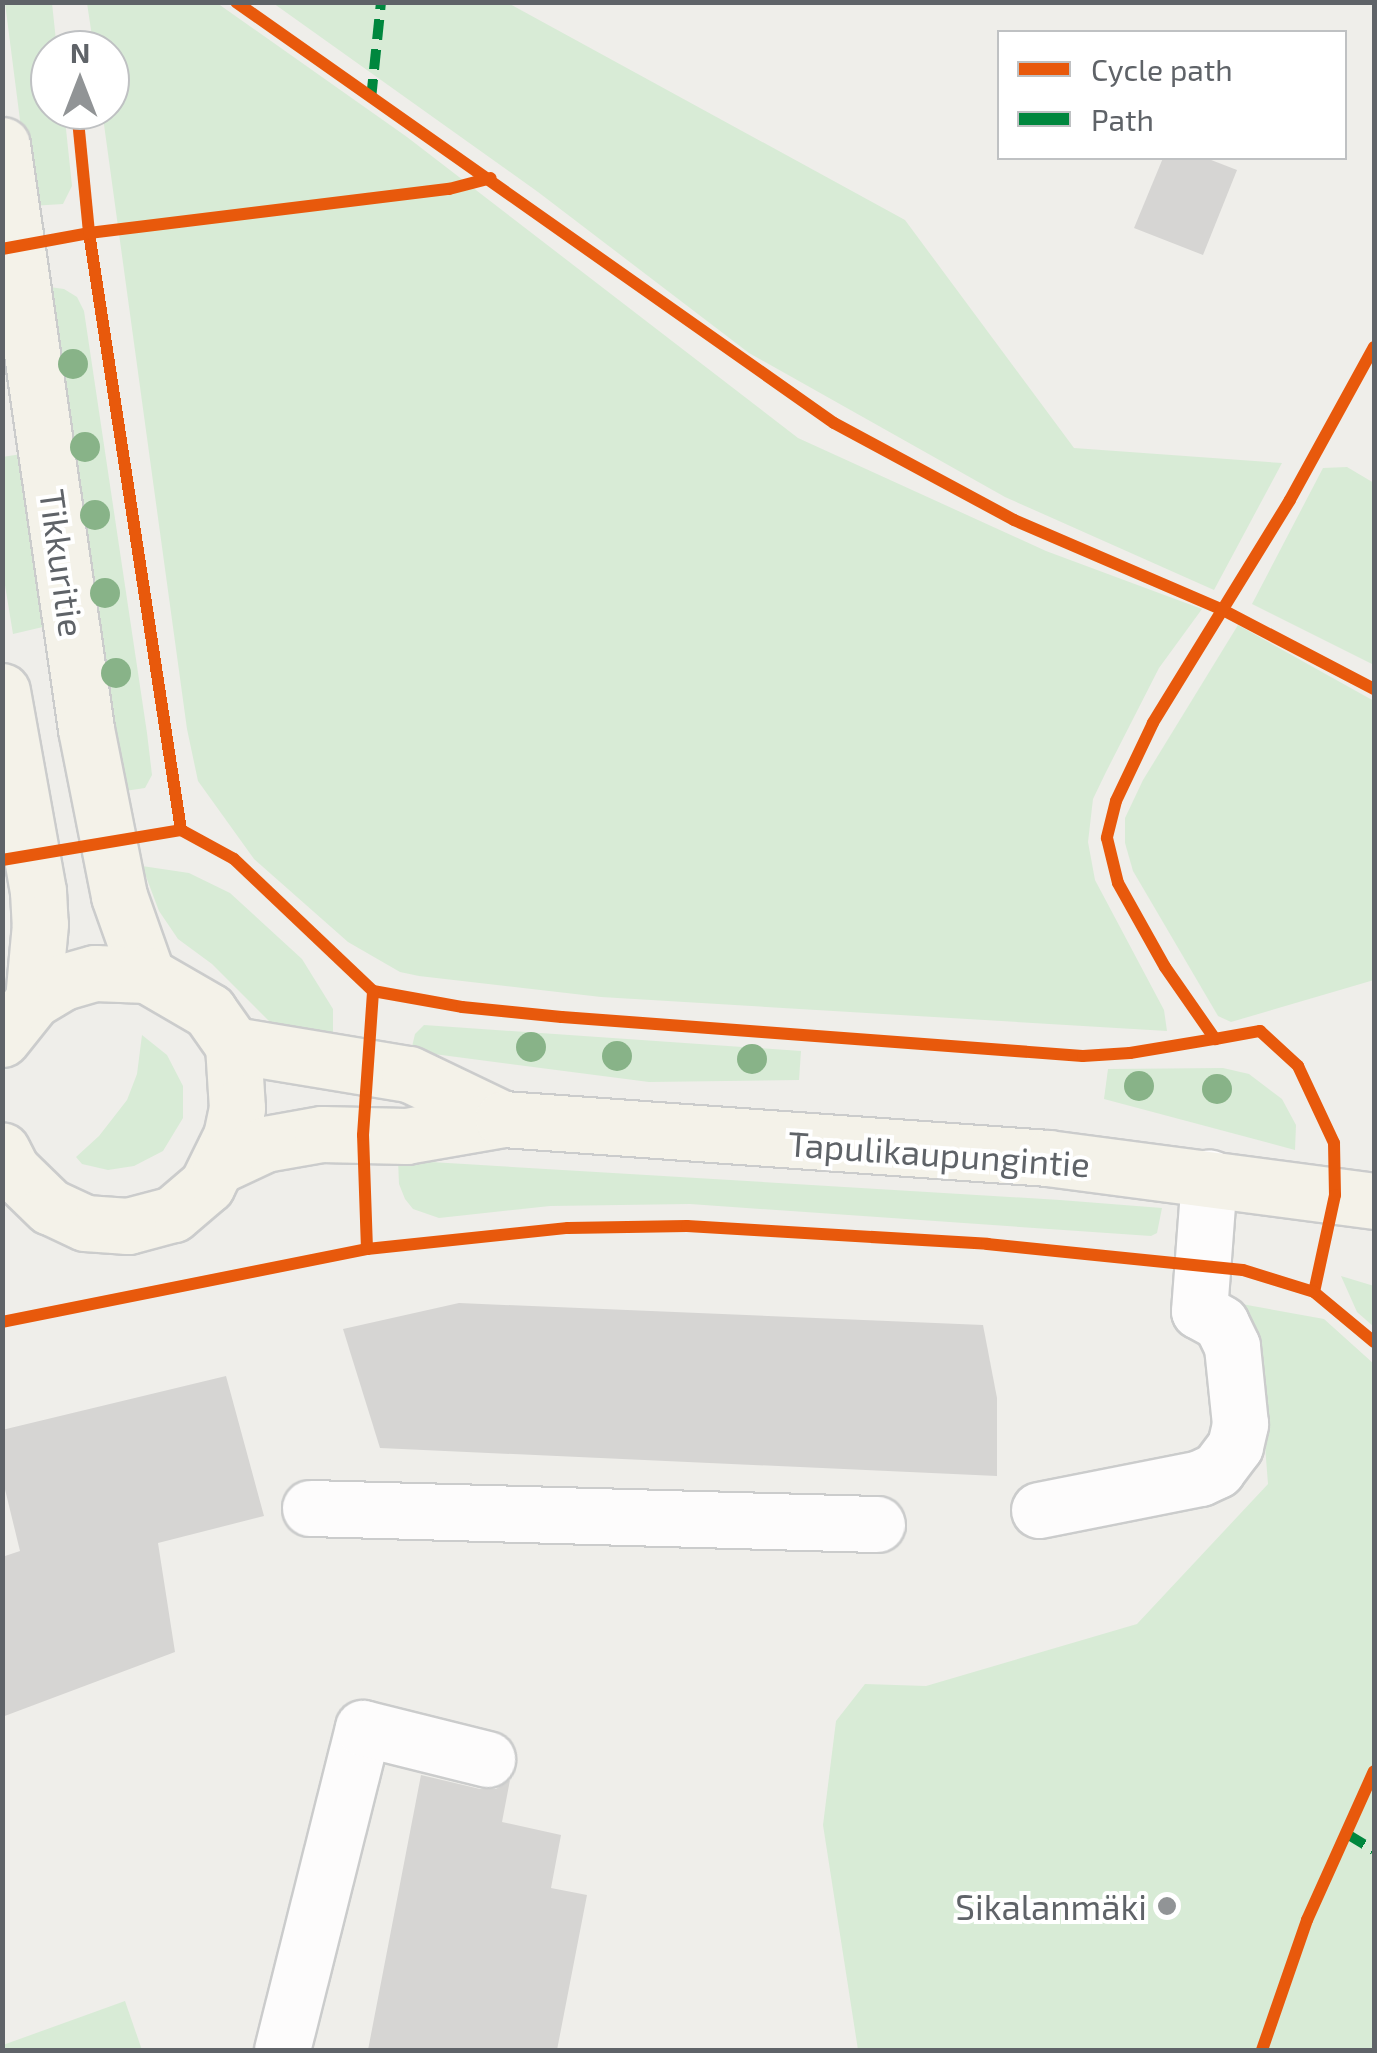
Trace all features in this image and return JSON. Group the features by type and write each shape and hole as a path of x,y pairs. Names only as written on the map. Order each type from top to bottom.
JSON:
{"main road":[{"name":"Tikkuritie","path":"2,145 86,728 118,896 147,975"},
{"path":"2,691 38,891 40,924 18,1020"},
{"path":"2,1150 12,1170 18,1197 85,1223 128,1226 173,1214 207,1185 220,1165 237,1108 232,1046 210,1012 147,975 95,973 63,982 18,1020"},
{"name":"Tapulikaupungintie","path":"232,1046 408,1074 503,1119"},
{"name":"Tapulikaupungintie","path":"220,1165 265,1144 322,1134 406,1136 503,1119 1048,1158 1374,1201"}],"lane":[{"path":"1038,1510 1200,1478 1217,1470 1235,1446 1240,1424 1232,1346 1221,1322 1199,1311 1210,1177"},
{"path":"310,1508 877,1524"},
{"path":"282,2050 364,1728 487,1759"}],"green space":[{"path":"5,3 52,3 55,30 30,30 30,130 66,130 72,186 63,204 31,206"},
{"path":"87,3 217,3 407,137 798,438 1046,551 1202,609 1159,668 1106,772 1093,799 1088,842 1095,880 1164,1010 1167,1031 601,997 419,976 400,972 348,942 254,859 198,781 187,729 105,130 130,130 130,30 91,30"},
{"path":"273,3 508,3 905,220 1074,448 1282,463 1214,590 1005,497 749,353 538,192"},
{"path":"42,286 64,289 77,297 84,311 147,733 152,775 145,788 118,792"},
{"path":"22,454 47,626 13,634 3,573 2,457"},
{"path":"1347,467 1374,483 1374,665 1252,604 1323,468"},
{"path":"1238,625 1374,701 1374,980 1231,1022 1218,1016 1133,871 1125,843 1125,818 1143,780"},
{"path":"142,866 189,873 230,893 302,959 333,1009 333,1042 298,1035 270,1022 212,964 178,939 159,911"},
{"path":"424,1025 801,1051 799,1080 649,1082 411,1051 415,1034"},
{"path":"142,1035 167,1055 183,1086 183,1118 163,1151 134,1166 108,1170 82,1164 76,1157 99,1136 127,1100 137,1074"},
{"path":"1223,1068 1249,1074 1282,1099 1296,1125 1295,1150 1104,1099 1108,1069"},
{"path":"398,1160 1162,1208 1157,1233 1151,1236 690,1204 550,1206 439,1218 413,1209 405,1199 399,1184"},
{"path":"1341,1276 1374,1286 1374,1327 1357,1312"},
{"path":"1236,1303 1324,1319 1374,1364 1374,2050 858,2050 823,1825 836,1721 865,1684 926,1686 1137,1624 1268,1484 1256,1330"},
{"path":"125,2001 142,2050 3,2050 3,2045"}],"building":[{"path":"1162,160 1211,160 1237,170 1203,255 1134,228"},
{"path":"459,1303 983,1325 997,1398 997,1476 380,1448 343,1329"},
{"path":"226,1376 264,1516 158,1543 175,1652 2,1717 2,1557 20,1551 2,1477 2,1430"},
{"path":"421,1775 480,1789 496,1789 510,1780 502,1822 561,1835 551,1888 587,1895 557,2050 368,2050"}],"marked path":[{"path":"371,99 381,2"},
{"path":"1347,1834 1374,1850"}],"cycle path":[{"path":"236,2 834,423 1014,520 1221,609 1374,689"},
{"path":"79,130 89,233 181,830 234,859 373,991 462,1007 562,1017 1083,1056 1130,1053 1215,1039"},
{"path":"2,249 89,233 449,189 491,178"},
{"path":"1374,347 1290,500 1153,723 1116,801 1107,838 1118,883 1165,967 1215,1039 1260,1031 1298,1066 1334,1143 1335,1195 1314,1292 1374,1342"},
{"path":"2,860 181,830"},
{"path":"367,1249 363,1135 373,991"},
{"path":"2,1322 367,1249 568,1228 687,1226 987,1244 1243,1270 1314,1292"},
{"path":"1262,2050 1307,1920 1374,1771"}],"place":[{"name":"Sikalanmäki","path":"1167,1906"}]}
